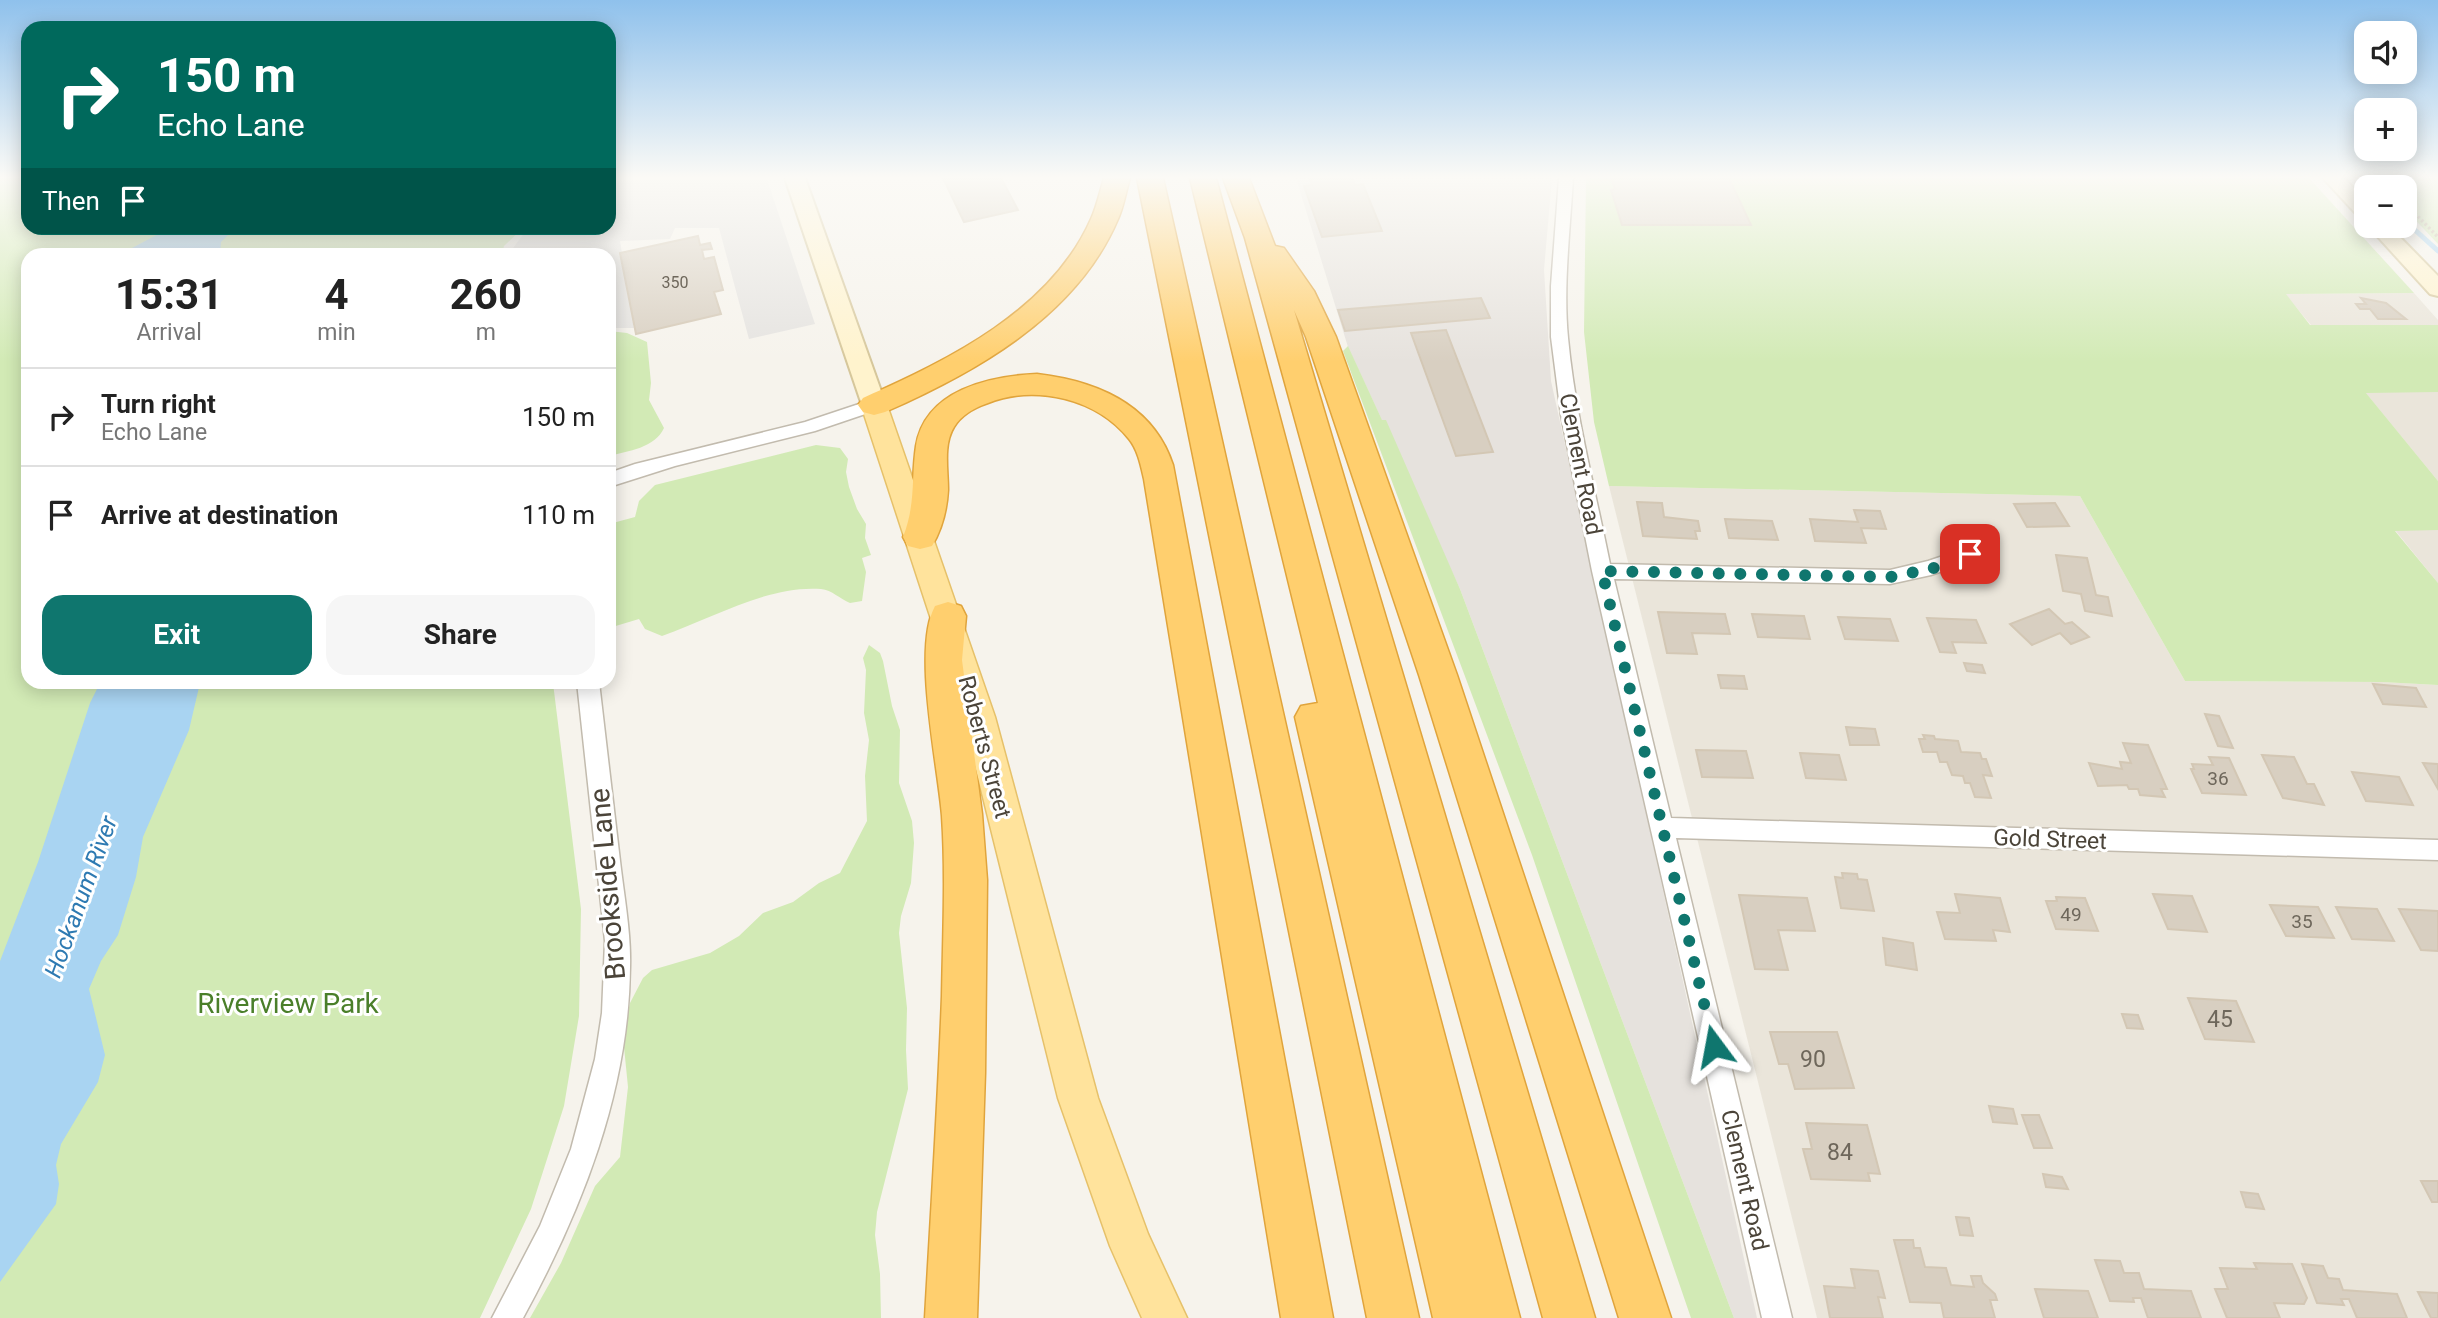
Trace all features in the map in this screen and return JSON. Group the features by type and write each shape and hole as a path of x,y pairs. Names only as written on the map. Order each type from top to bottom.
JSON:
{"highway":[{"path":"874,405 934,378 1009,330 1050,295 1075,269 1094,240"},
{"path":"1163,240 1393,1318"},
{"path":"1200,240 1459,1318"},
{"path":"1219,240 1494,1318"},
{"path":"1259,240 1564,1306"},
{"path":"1260,240 1296,285 1321,337 1438,675 1645,1318"},
{"path":"920,537 929,509 934,434 952,410 975,397 1021,385 1070,390 1089,396 1121,415 1149,445 1158,468 1165,504 1307,1318"},
{"path":"948,616 944,660 967,880 963,1050 951,1318"},
{"path":"1615,1226 1661,1318"}],"main road":[{"name":"Roberts Street","path":"816,240 948,616 979,716 1061,1043 1085,1124 1116,1212 1165,1318"},
{"path":"2391,240 2438,289"}],"street":[{"name":"Clement Road","path":"1562,240 1559,337 1570,415 1602,571 1777,1318"},
{"path":"616,478 817,425 874,405"},
{"path":"1602,571 1890,577 1931,569 1970,554"},
{"name":"Brookside Lane","path":"507,1318 551,1234 575,1174 593,1117 615,1011 618,966 615,922 589,689"},
{"name":"Gold Street","path":"1663,828 2438,850"}],"shaded area":[{"path":"519,240 657,240 620,241 634,328 616,328 616,248 513,248"},
{"path":"722,240 787,240 815,324 749,339"},
{"path":"1315,240 1547,240 1544,270 1551,381 1757,1318 1734,1318 1460,589 1348,347"},
{"path":"2414,293 2438,320 2438,325 2311,325 2285,294"},
{"path":"2365,392 2438,392 2438,481"},
{"path":"1609,486 2080,496 2185,681 2382,682 2438,685 2438,1318 1817,1318"},
{"path":"2395,530 2438,530 2438,583"}],"green space":[{"name":"Riverview Park","path":"0,240 511,240 504,248 21,248 21,689 554,689 581,909 579,1016 564,1106 531,1209 480,1318 0,1318"},
{"path":"1585,240 2365,240 2414,293 2286,294 2310,325 2438,325 2438,392 2366,393 2438,481 2438,530 2395,531 2438,583 2438,685 2382,682 2185,681 2080,496 1609,486 1594,422 1584,332"},
{"path":"616,332 627,333 647,342 651,383 649,400 664,428 654,440 616,454"},
{"path":"1348,346 1382,420 1386,420 1460,589 1734,1318 1691,1318 1532,855 1343,351"},
{"path":"816,445 840,448 848,459 846,472 849,487 866,524 865,538 871,555 862,558 866,572 862,601 850,603 825,590 801,589 760,598 662,636 645,629 639,619 616,626 616,522 635,517 639,501 655,485"},
{"path":"869,645 880,653 883,661 900,730 899,783 912,821 914,843 911,883 899,933 907,1008 908,1089 877,1212 875,1235 880,1274 881,1318 530,1318 561,1263 595,1186 620,1157 628,1087 623,1037 630,1003 643,978 652,970 710,953 739,936 763,913 793,902 819,883 840,873 867,821 865,776 869,740 864,713 866,670 863,658"}],"water":[{"path":"148,240 223,240 221,248 132,248"},
{"name":"Hockanum River","path":"97,689 199,689 189,730 143,837 136,877 118,935 101,961 89,989 105,1055 98,1082 61,1144 56,1165 59,1184 56,1204 0,1282 0,961 38,862 90,703"}],"building":[{"path":"682,240 699,240 700,245 710,243 712,249 702,250 704,259 714,257 723,290 714,292 721,314 636,334 620,253"},
{"path":"1481,298 1490,318 1345,331 1338,310"},
{"path":"2361,298 2386,303 2406,319 2378,319 2370,309 2360,309 2356,304 2366,304"},
{"path":"1446,330 1493,452 1456,456 1411,333"},
{"path":"1637,502 1662,503 1664,517 1698,521 1700,531 1695,531 1697,539 1643,536"},
{"path":"2055,503 2069,526 2027,527 2014,504"},
{"path":"1854,510 1880,511 1886,529 1861,528 1866,543 1815,541 1810,519 1858,522"},
{"path":"1725,519 1772,521 1778,540 1729,538"},
{"path":"2056,555 2087,558 2096,595 2108,597 2112,616 2085,611 2081,594 2063,591"},
{"path":"2049,609 2065,624 2072,622 2089,637 2071,644 2060,633 2032,645 2010,624"},
{"path":"1658,612 1725,614 1730,634 1692,633 1697,654 1667,653"},
{"path":"1752,614 1804,616 1810,639 1758,637"},
{"path":"1838,617 1890,619 1898,641 1845,639"},
{"path":"1927,618 1976,620 1986,643 1952,642 1956,653 1940,652"},
{"path":"1964,663 1982,665 1985,673 1967,671"},
{"path":"1718,675 1744,676 1747,689 1721,688"},
{"path":"2373,684 2416,688 2426,707 2383,704"},
{"path":"2205,714 2219,716 2233,748 2218,746"},
{"path":"1846,727 1875,729 1879,745 1850,745"},
{"path":"1923,735 1958,741 1961,752 1980,753 1982,759 1986,759 1992,776 1983,775 1991,798 1975,797 1970,783 1965,783 1963,776 1952,775 1947,762 1940,762 1937,752 1923,752 1919,739 1925,739"},
{"path":"2123,743 2148,745 2167,789 2161,789 2165,797 2140,795 2138,789 2129,789 2127,785 2098,786 2089,763 2122,769 2120,762 2131,763"},
{"path":"1696,750 1746,751 1753,778 1702,777"},
{"path":"1800,753 1839,755 1846,780 1806,778"},
{"path":"2262,755 2294,757 2307,784 2314,784 2324,805 2283,798"},
{"path":"2209,757 2229,758 2246,795 2202,793 2191,769 2194,769 2192,764 2213,765"},
{"path":"2423,763 2438,764 2438,789"},
{"path":"2352,772 2399,777 2413,805 2366,801"},
{"path":"1842,873 1857,874 1858,879 1867,880 1874,911 1841,908 1835,877 1843,878"},
{"path":"1955,894 2000,898 2010,932 1993,930 1996,941 1945,939 1937,912 1960,913"},
{"path":"2153,894 2192,896 2207,932 2168,929"},
{"path":"1739,895 1807,898 1815,931 1778,930 1788,970 1755,969"},
{"path":"2056,897 2085,898 2098,931 2056,929 2046,901 2057,901"},
{"path":"2270,905 2318,907 2334,938 2286,936"},
{"path":"2336,907 2377,909 2394,941 2352,939"},
{"path":"2399,909 2438,911 2438,951 2421,950"},
{"path":"1883,938 1913,943 1917,970 1886,965"},
{"path":"2188,998 2236,1001 2254,1042 2205,1039"},
{"path":"2122,1014 2138,1015 2143,1029 2127,1028"},
{"path":"1770,1032 1837,1032 1854,1088 1795,1089 1788,1064 1779,1064"},
{"path":"1989,1106 2013,1109 2017,1124 1993,1122"},
{"path":"2022,1115 2039,1115 2052,1148 2034,1148"},
{"path":"1806,1123 1867,1125 1880,1174 1868,1173 1870,1181 1811,1179 1803,1149 1812,1149"},
{"path":"2043,1174 2062,1177 2068,1189 2046,1187"},
{"path":"2421,1181 2438,1181 2438,1202 2432,1202"},
{"path":"2241,1192 2258,1194 2264,1209 2246,1207"},
{"path":"1956,1217 1969,1218 1973,1236 1960,1235"},
{"path":"1894,1240 1913,1240 1914,1248 1920,1248 1925,1267 1946,1268 1951,1285 1974,1287 1971,1276 1981,1276 1983,1283 1995,1294 1997,1300 1990,1300 1995,1318 1944,1318 1941,1303 1910,1302"},
{"path":"2095,1260 2120,1261 2124,1273 2139,1273 2144,1289 2191,1291 2201,1318 2148,1318 2141,1298 2133,1298 2134,1302 2110,1301"},
{"path":"2254,1263 2292,1264 2307,1298 2304,1304 2274,1303 2280,1318 2227,1318 2215,1289 2228,1289 2220,1268 2257,1269"},
{"path":"2302,1264 2323,1266 2328,1278 2339,1279 2343,1290 2397,1294 2407,1318 2357,1318 2349,1299 2341,1299 2344,1305 2317,1303"},
{"path":"1851,1269 1878,1271 1885,1298 1878,1297 1883,1318 1830,1318 1824,1286 1855,1288"},
{"path":"2035,1289 2088,1291 2098,1318 2044,1318"},
{"path":"2418,1292 2438,1293 2438,1318 2431,1318"}],"waterway":[{"path":"2425,240 2438,251"}],"route":[{"path":"1714,1046 1602,571 1890,577 1931,569 1970,554"}]}
